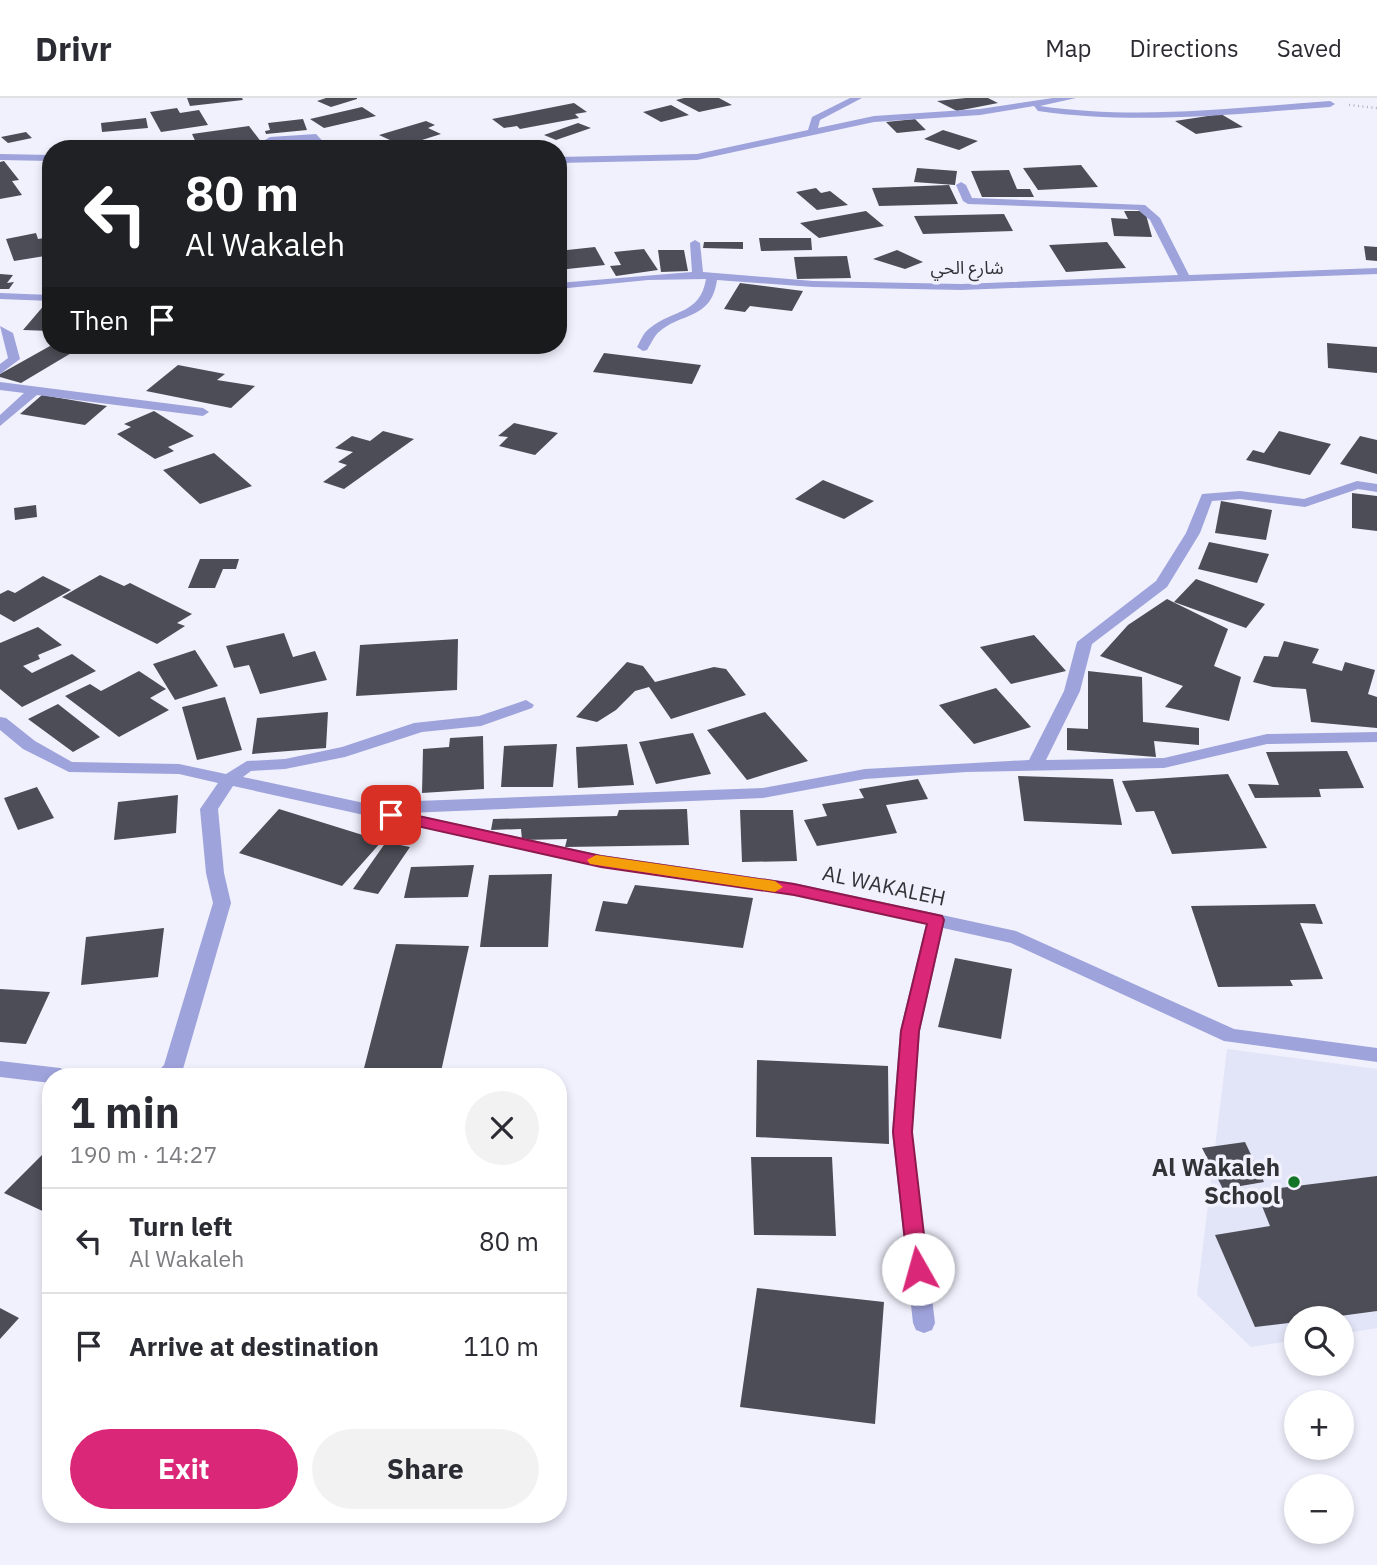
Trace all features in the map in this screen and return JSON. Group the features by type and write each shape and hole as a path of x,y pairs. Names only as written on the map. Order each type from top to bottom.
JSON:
{"street":[{"path":"813,130 815,119 857,98"},
{"path":"567,160 697,157 874,119 980,112 1071,98"},
{"path":"1024,105 1078,116 1130,118 1330,104"},
{"path":"270,140 317,137 319,140"},
{"path":"0,157 42,158"},
{"path":"961,185 968,201 1141,207 1155,218 1186,280"},
{"path":"695,243 698,275"},
{"name":"شارع الحي","path":"567,285 648,276 698,275 813,284 961,287 1377,271"},
{"path":"643,347 651,333 698,309 712,284 712,276"},
{"path":"0,296 42,298"},
{"path":"0,330 7,333 14,359 0,370"},
{"path":"0,386 203,412"},
{"path":"0,422 34,391"},
{"path":"1034,766 1066,710 1081,669 1085,642 1162,584 1193,533 1207,497 1240,495 1305,503 1357,485 1377,488"},
{"path":"173,1068 222,903 215,873 209,809 229,780 247,766 285,764 345,752 420,727 481,722 526,705"},
{"path":"0,722 29,745 69,767 179,769 364,809 763,793 865,774 966,767 1164,763 1267,739 1377,737"},
{"name":"AL WAKALEH","path":"364,809 601,861 794,889 1016,938 1231,1036 1377,1055"},
{"path":"924,1324 902,1132 910,1031 936,920"},
{"path":"0,1069 42,1074"}],"shaded area":[{"name":"Al Wakaleh School","path":"1227,1049 1377,1069 1377,1328 1354,1332 1354,1306 1284,1306 1284,1342 1251,1347 1197,1295"}],"building":[{"path":"187,98 242,98 243,100 190,106"},
{"path":"326,98 357,99 331,107 317,101"},
{"path":"719,98 732,105 699,112 676,100"},
{"path":"988,98 998,103 957,111 937,101"},
{"path":"574,103 587,112 575,114 579,118 520,129 517,126 504,128 492,119"},
{"path":"671,105 689,115 661,122 643,112"},
{"path":"362,107 376,116 324,128 310,119"},
{"path":"177,108 180,113 199,110 208,125 161,132 150,112"},
{"path":"1221,114 1243,127 1196,134 1175,121"},
{"path":"146,118 148,128 102,132 101,123"},
{"path":"303,119 307,130 266,134 265,131 270,130 268,123"},
{"path":"915,119 926,130 897,133 886,122"},
{"path":"426,121 435,125 428,128 441,134 422,140 390,140 379,135"},
{"path":"578,123 591,128 556,140 544,135"},
{"path":"249,126 260,140 195,140 192,134"},
{"path":"943,130 978,141 959,150 924,139"},
{"path":"26,132 32,138 8,143 1,137"},
{"path":"4,161 19,180 12,181 22,195 0,199 0,162"},
{"path":"1081,165 1098,187 1038,190 1023,168"},
{"path":"917,168 957,171 955,185 914,182"},
{"path":"1009,170 1017,189 1030,189 1034,197 982,197 971,171"},
{"path":"949,185 958,204 879,206 872,188"},
{"path":"816,188 821,193 830,191 848,205 817,210 796,192"},
{"path":"866,211 884,226 819,238 800,223"},
{"path":"1124,211 1145,211 1152,237 1114,236 1111,218 1128,219"},
{"path":"1004,214 1013,231 923,234 914,216"},
{"path":"36,233 38,239 42,238 42,256 14,261 6,239"},
{"path":"759,238 811,238 812,250 761,251"},
{"path":"704,242 743,242 743,249 703,248"},
{"path":"1107,242 1126,268 1066,272 1049,245"},
{"path":"1364,246 1377,247 1377,261 1366,260"},
{"path":"595,247 605,265 567,269 567,250"},
{"path":"644,249 658,270 616,276 610,266 621,265 614,252"},
{"path":"658,250 684,250 688,271 661,272"},
{"path":"897,250 923,262 905,269 873,259"},
{"path":"847,256 851,278 797,279 794,257"},
{"path":"0,274 13,275 7,283 14,282 9,289 0,289"},
{"path":"740,283 803,291 792,311 750,306 745,312 724,309"},
{"path":"42,308 42,331 23,330"},
{"path":"1327,343 1377,347 1377,373 1328,368"},
{"path":"42,350 42,354 70,354 21,383 0,377 0,374"},
{"path":"604,353 701,365 692,384 593,372"},
{"path":"178,365 225,374 217,380 255,386 231,408 146,391"},
{"path":"42,395 107,406 85,425 20,414"},
{"path":"154,411 194,436 168,447 174,451 155,459 117,434 131,427 124,424"},
{"path":"514,423 558,433 535,455 499,446 508,437 498,436"},
{"path":"383,431 414,439 344,489 323,482 347,465 338,462 353,452 335,448 352,436 370,441"},
{"path":"1279,431 1331,444 1310,475 1246,460 1253,450 1264,453"},
{"path":"1360,436 1377,440 1377,474 1340,464"},
{"path":"214,453 252,486 200,504 163,470"},
{"path":"823,480 874,501 844,519 795,499"},
{"path":"1352,493 1377,496 1377,531 1352,528"},
{"path":"1221,501 1272,510 1266,540 1215,533"},
{"path":"36,505 37,517 15,520 14,508"},
{"path":"1209,542 1269,554 1257,583 1198,569"},
{"path":"200,559 239,559 236,569 223,569 215,588 188,588"},
{"path":"100,575 124,586 130,583 192,614 177,623 185,626 157,644 62,597"},
{"path":"43,576 71,590 14,622 0,614 0,594 8,590 15,593"},
{"path":"1196,579 1265,604 1246,628 1174,602"},
{"path":"1167,599 1228,629 1214,666 1241,677 1229,721 1165,707 1183,686 1100,656 1128,625"},
{"path":"38,627 62,645 38,655 40,659 23,666 32,673 72,654 96,671 22,707 0,689 0,643"},
{"path":"284,633 293,657 315,651 327,680 260,694 249,665 234,668 226,646"},
{"path":"1034,635 1066,671 1011,684 980,647"},
{"path":"458,639 457,690 356,696 360,645"},
{"path":"1284,641 1319,649 1312,663 1342,671 1345,662 1375,670 1368,694 1377,697 1377,728 1311,722 1306,689 1273,687 1253,682 1264,656 1278,657"},
{"path":"195,650 218,686 175,700 153,664"},
{"path":"627,662 643,666 655,682 714,667 726,669 746,695 671,719 649,687 635,691 616,710 597,722 576,717"},
{"path":"139,671 166,689 150,698 169,710 119,737 65,696 90,684 101,691"},
{"path":"1088,671 1142,677 1143,722 1199,728 1199,745 1154,741 1156,757 1067,750 1067,728 1088,729"},
{"path":"996,688 1031,727 974,744 939,705"},
{"path":"225,697 242,750 197,760 182,707"},
{"path":"58,704 100,737 73,752 28,719"},
{"path":"328,712 326,748 252,754 257,718"},
{"path":"765,712 808,761 747,780 707,730"},
{"path":"693,733 711,774 656,784 639,742"},
{"path":"483,736 484,789 422,793 423,749 449,747 450,738"},
{"path":"557,744 553,787 501,787 504,746"},
{"path":"627,744 634,785 578,788 576,747"},
{"path":"1347,751 1364,788 1319,789 1321,797 1255,798 1248,784 1279,785 1266,752"},
{"path":"1228,774 1267,848 1172,854 1154,811 1136,812 1122,781"},
{"path":"1018,776 1113,779 1122,825 1024,821"},
{"path":"918,779 928,799 886,805 897,833 817,846 804,820 827,816 822,804 864,798 859,789"},
{"path":"37,787 54,818 18,830 4,798"},
{"path":"178,795 176,833 114,840 118,802"},
{"path":"279,809 382,841 342,886 239,853"},
{"path":"687,809 689,845 565,847 567,839 522,840 521,829 491,830 493,819 617,816 619,810"},
{"path":"740,810 793,810 797,861 742,862"},
{"path":"386,842 410,847 378,894 353,889"},
{"path":"474,865 468,897 404,898 411,867"},
{"path":"552,874 548,947 480,947 489,875"},
{"path":"635,885 753,898 743,948 595,931 603,901 627,904"},
{"path":"1315,904 1323,924 1300,923 1323,979 1290,980 1293,986 1218,987 1191,906"},
{"path":"164,928 158,977 81,985 86,937"},
{"path":"396,944 469,946 442,1068 364,1068"},
{"path":"955,958 1012,969 1001,1039 938,1027"},
{"path":"0,989 50,992 26,1044 0,1042"},
{"path":"757,1060 888,1066 889,1144 756,1137"},
{"path":"1245,1142 1264,1182 1223,1189 1202,1148"},
{"path":"42,1155 42,1211 4,1193"},
{"path":"751,1157 832,1157 836,1236 754,1235"},
{"path":"1377,1176 1377,1311 1354,1314 1354,1306 1284,1306 1284,1324 1255,1327 1215,1235 1270,1226 1256,1191"},
{"path":"757,1288 884,1302 875,1424 740,1407"},
{"path":"0,1308 19,1318 0,1339"}],"slow traffic":[{"path":"596,860 775,887"}],"place":[{"name":"Al Wakaleh School","path":"1294,1182"}],"route":[{"path":"391,815 601,861 794,889 936,920 910,1031 902,1132 918,1269"}]}
